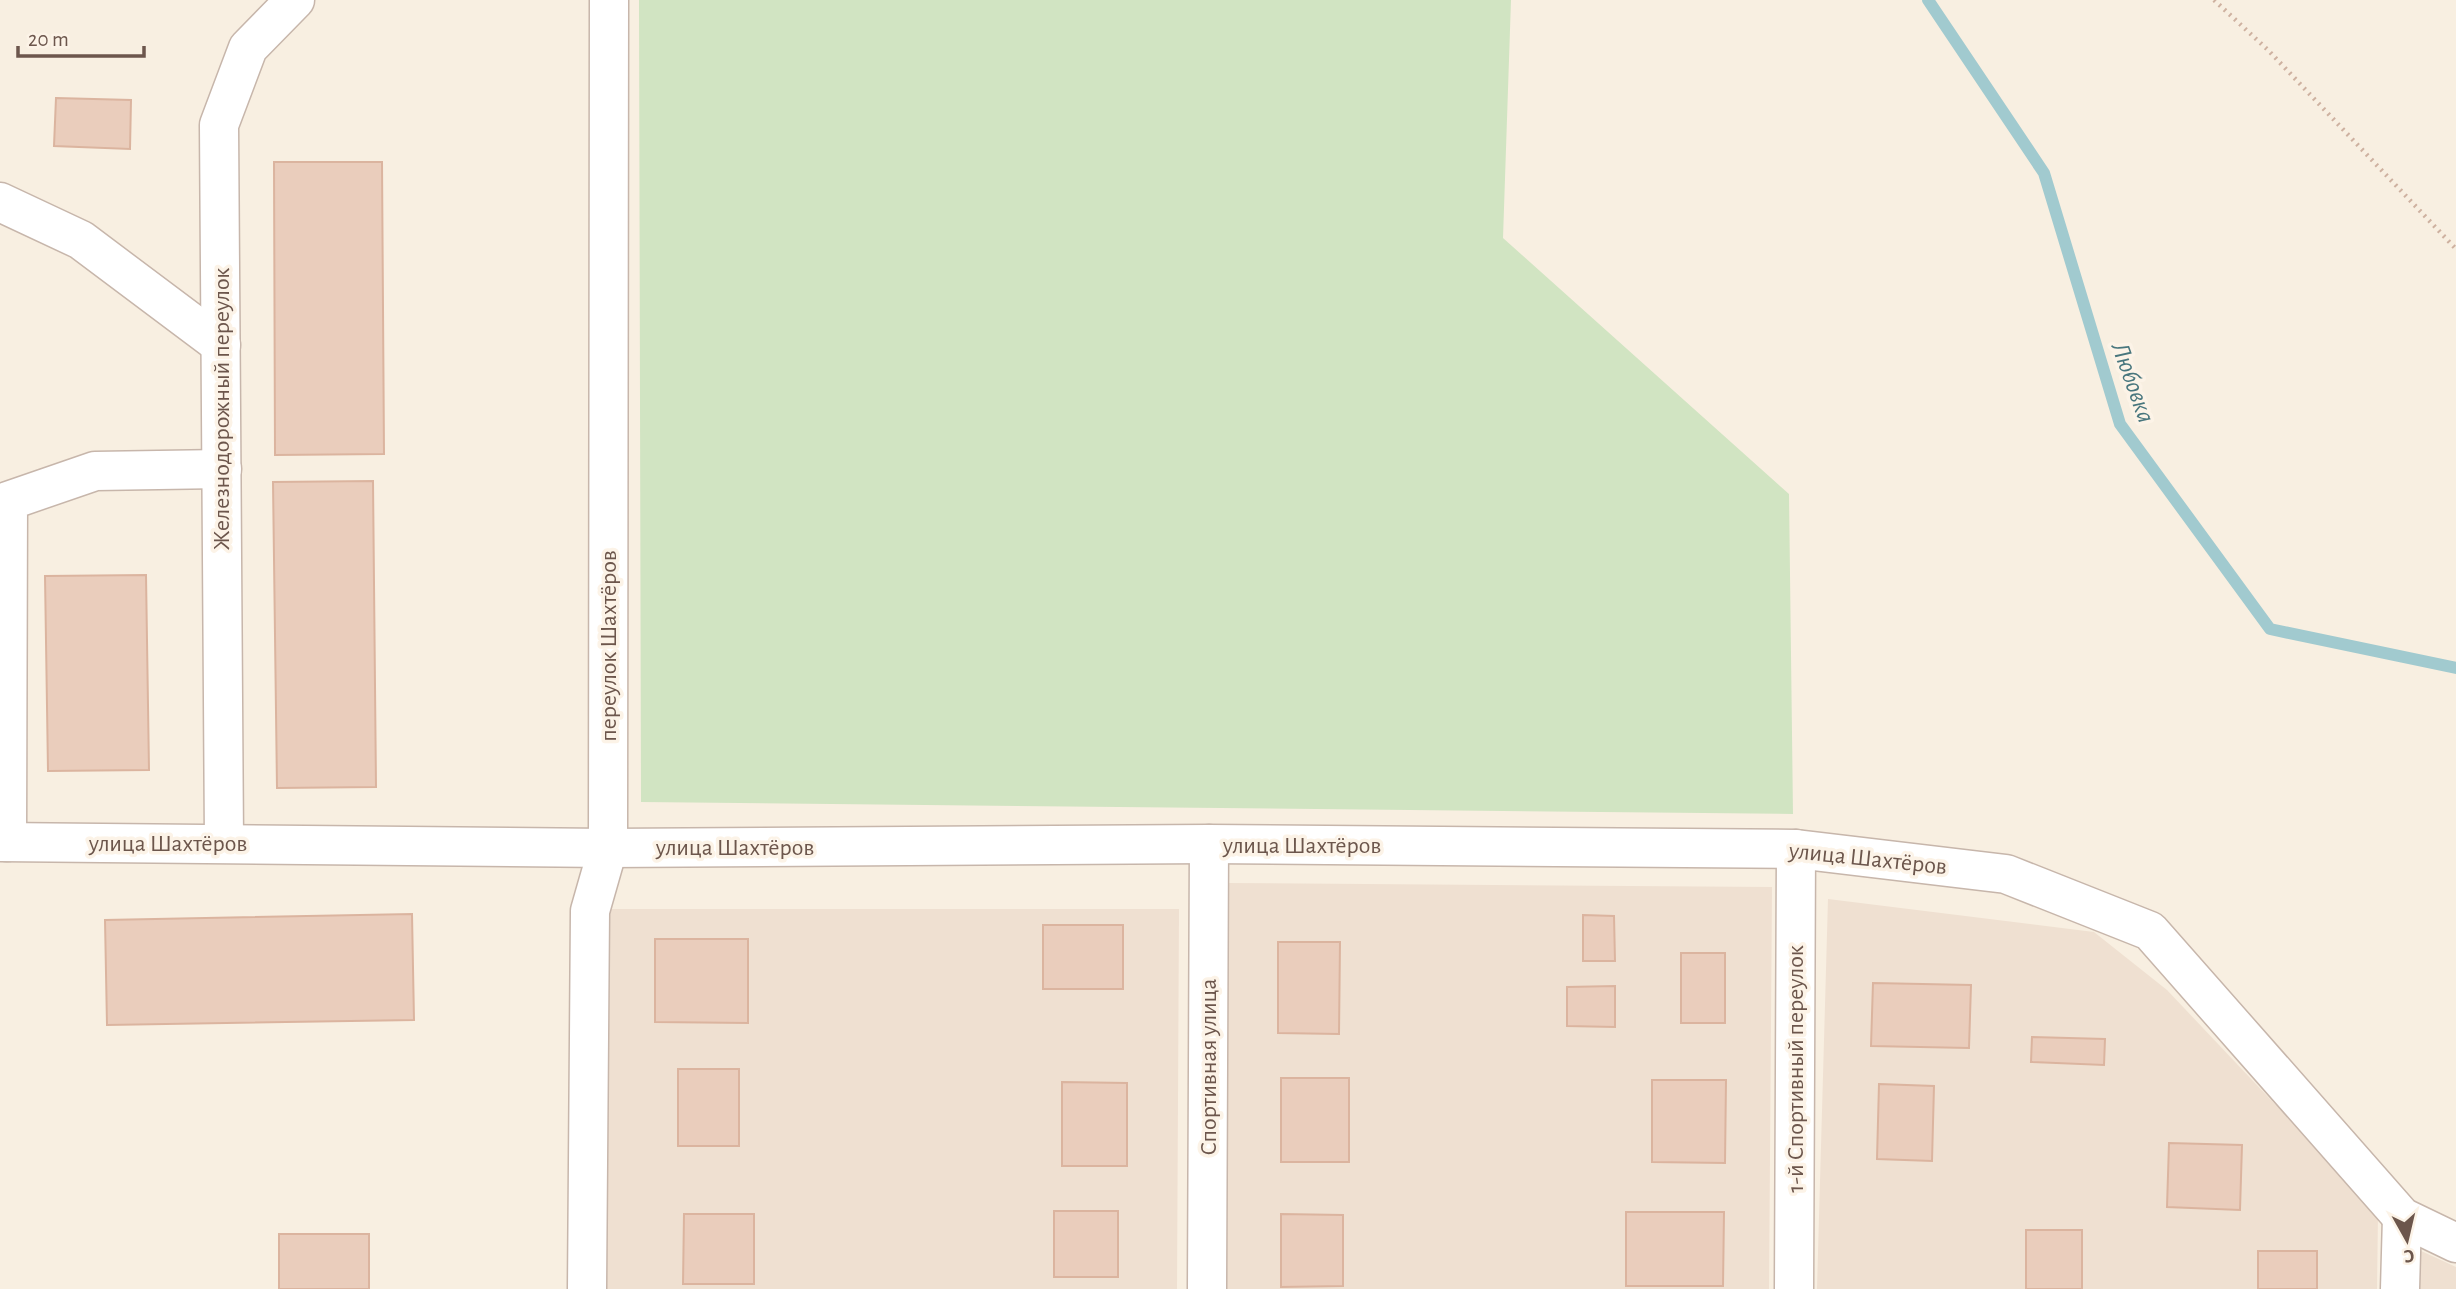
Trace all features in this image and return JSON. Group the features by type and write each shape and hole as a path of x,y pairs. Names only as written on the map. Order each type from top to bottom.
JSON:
{"street":[{"name":"Железнодорожный переулок","path":"224,843 219,125 248,48 295,0"},
{"name":"переулок Шахтёров","path":"587,1289 590,911 608,848 609,0"},
{"path":"0,202 81,240 221,345"},
{"path":"3,842 8,501 95,471 222,470"},
{"name":"улица Шахтёров","path":"3,842 608,848 1209,844 1796,849 2006,874 2150,931 2402,1217 2456,1242"},
{"name":"Спортивная улица","path":"1207,1289 1209,844"},
{"name":"1-й Спортивный переулок","path":"1794,1289 1796,849"},
{"path":"2400,1289 2402,1217"}],"path":[{"path":"2214,0 2268,50 2456,249"}],"shaded area":[{"path":"1227,883 1772,887 1769,1289 1225,1289"},
{"path":"1828,899 2094,932 2167,990 2378,1213 2377,1289 1817,1289"},
{"path":"604,909 1179,909 1177,1289 604,1289"},
{"path":"2419,1250 2456,1267 2456,1289 2419,1289"}],"green space":[{"path":"639,0 1511,0 1503,238 1789,494 1793,814 641,802"}],"building":[{"path":"56,98 131,100 130,149 54,146"},
{"path":"274,162 382,162 384,454 275,455"},
{"path":"373,481 376,787 277,788 273,482"},
{"path":"146,575 149,770 48,771 45,576"},
{"path":"412,914 414,1020 107,1025 105,920"},
{"path":"1583,915 1614,916 1615,961 1583,961"},
{"path":"1043,925 1123,925 1123,989 1043,989"},
{"path":"655,939 748,939 748,1023 655,1022"},
{"path":"1278,942 1340,942 1339,1034 1278,1033"},
{"path":"1681,953 1725,953 1725,1023 1681,1023"},
{"path":"1873,983 1971,985 1969,1048 1871,1046"},
{"path":"1615,986 1615,1027 1567,1026 1567,987"},
{"path":"2032,1037 2105,1039 2104,1065 2031,1062"},
{"path":"678,1069 739,1069 739,1146 678,1146"},
{"path":"1281,1078 1349,1078 1349,1162 1281,1162"},
{"path":"1652,1080 1726,1080 1725,1163 1652,1162"},
{"path":"1062,1082 1127,1083 1127,1166 1062,1166"},
{"path":"1879,1084 1934,1086 1932,1161 1877,1159"},
{"path":"2169,1143 2242,1145 2240,1210 2167,1207"},
{"path":"1054,1211 1118,1211 1118,1277 1054,1277"},
{"path":"1626,1212 1724,1212 1723,1286 1626,1286"},
{"path":"684,1214 754,1214 754,1284 683,1284"},
{"path":"1281,1214 1343,1215 1343,1286 1281,1287"},
{"path":"2026,1230 2082,1230 2082,1289 2026,1289"},
{"path":"279,1234 369,1234 369,1289 279,1289"},
{"path":"2258,1251 2317,1251 2317,1289 2258,1289"}],"waterway":[{"name":"Любовка","path":"1928,0 2044,173 2120,424 2270,629 2456,668"}]}
